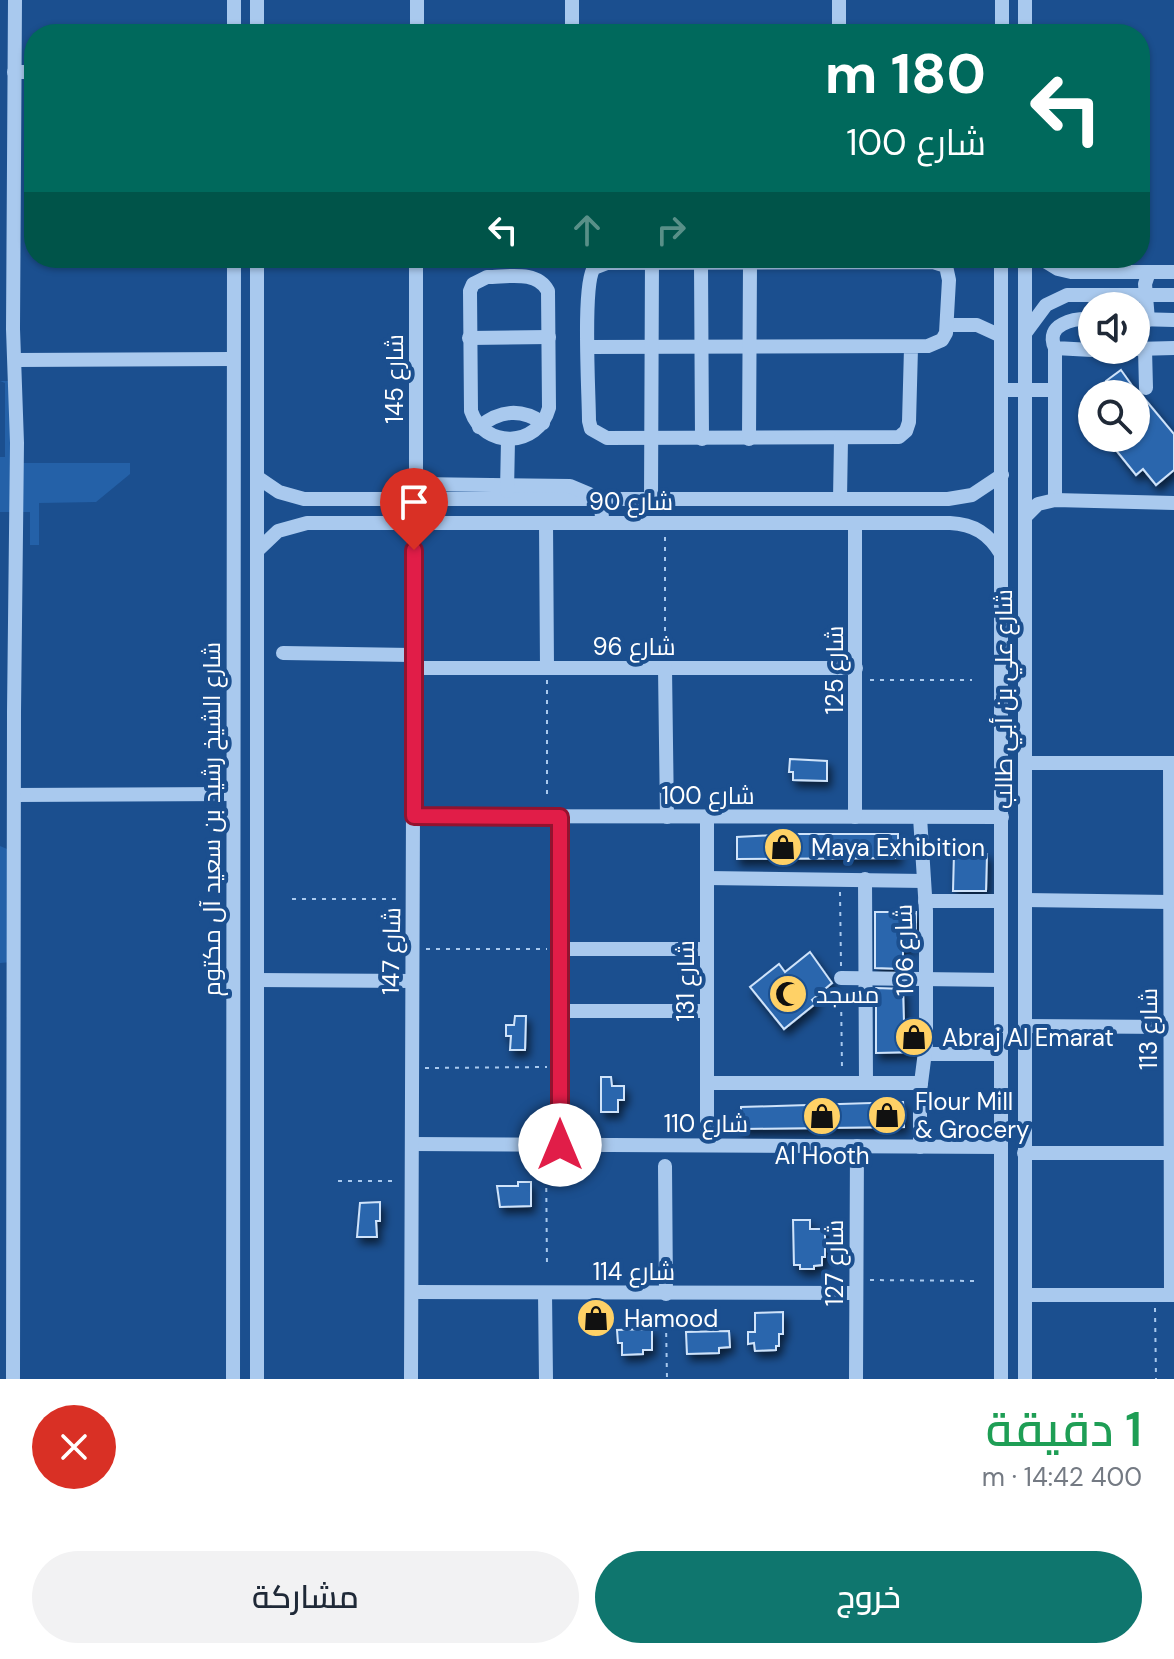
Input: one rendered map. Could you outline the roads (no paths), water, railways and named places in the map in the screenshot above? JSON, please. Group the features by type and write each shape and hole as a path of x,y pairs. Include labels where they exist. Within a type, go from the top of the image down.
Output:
{"street":[{"path":"13,1379 7,915 14,795 7,712 17,443 10,355 7,223 15,0"},
{"path":"234,0 234,24"},
{"path":"257,0 257,24"},
{"path":"417,0 417,24"},
{"path":"572,0 572,24"},
{"path":"839,0 839,24"},
{"path":"1002,0 1002,24"},
{"path":"1025,0 1025,24"},
{"name":"شارع الشيخ رشيد بن سعيد آل مكتوم","path":"234,268 236,1376"},
{"name":"شارع الشيخ رشيد بن سعيد آل مكتوم","path":"254,1377 257,268"},
{"name":"شارع 145","path":"416,268 416,492"},
{"path":"596,268 590,274 591,429 607,438 899,437 906,431 909,422 911,348"},
{"path":"651,499 652,268"},
{"path":"701,268 702,439"},
{"path":"749,439 750,268"},
{"path":"589,347 911,348 936,344 942,340 947,325 949,273 944,268"},
{"name":"شارع علي بن أبي طالب","path":"1001,268 1001,1379"},
{"name":"شارع علي بن أبي طالب","path":"1025,268 1025,1379"},
{"path":"1056,268 1071,272 1174,272"},
{"path":"1146,292 1149,272"},
{"path":"487,277 531,277 544,284 548,291 549,337 549,408 543,423 527,436 508,440 492,436 479,427 471,411 469,338 470,291 473,284 487,277"},
{"path":"1025,332 1046,305 1067,295 1078,295"},
{"path":"1150,295 1174,295"},
{"path":"234,325 242,318 257,324"},
{"path":"1055,500 1053,335 1064,322 1078,319"},
{"path":"1150,320 1174,320"},
{"path":"947,325 977,325 1001,336"},
{"path":"469,338 549,337"},
{"path":"1055,348 1078,349"},
{"path":"1150,349 1174,348"},
{"path":"10,355 233,359"},
{"path":"1001,390 1054,390"},
{"path":"479,427 499,414 510,412 533,416 543,423"},
{"path":"840,499 841,439"},
{"path":"507,492 508,440"},
{"path":"0,443 17,443"},
{"name":"شارع 90","path":"416,492 507,492 597,500 948,499 972,495 1002,475"},
{"path":"257,477 290,497 354,499 416,492"},
{"path":"352,523 347,521 343,511 344,506 354,499"},
{"path":"615,499 609,512 617,523"},
{"path":"910,523 916,514 911,499"},
{"path":"597,500 603,511 598,523"},
{"path":"1025,517 1038,504 1055,500 1174,503"},
{"name":"شارع 90","path":"257,551 270,536 287,527 307,523 910,523 962,524 975,528 985,534 1001,554"},
{"name":"شارع 147","path":"411,1379 414,523"},
{"path":"546,523 547,668"},
{"name":"شارع 125","path":"855,523 855,817"},
{"name":"شارع 96","path":"283,653 547,668 856,674"},
{"path":"665,668 667,817"},
{"path":"233,697 242,705 248,705 257,698"},
{"path":"233,721 242,715 257,721"},
{"path":"1025,763 1172,763"},
{"name":"شارع 113","path":"1172,763 1170,1027 1173,1295"},
{"path":"14,795 233,794"},
{"name":"شارع 100","path":"414,816 1002,817"},
{"path":"553,1144 560,1067 560,817"},
{"name":"شارع 131","path":"707,817 707,1145"},
{"name":"شارع 106","path":"920,817 926,978 926,1054 921,1083 920,1147"},
{"path":"707,878 924,881"},
{"path":"865,879 866,1083"},
{"path":"1025,900 1171,898"},
{"path":"925,901 1001,901"},
{"path":"560,949 707,949"},
{"path":"1001,952 1013,957 1025,953"},
{"path":"841,978 926,978 1013,987 1025,991"},
{"path":"257,980 412,981"},
{"path":"560,1011 707,1011"},
{"path":"1025,1026 1170,1027"},
{"path":"926,1054 1000,1054"},
{"path":"707,1083 921,1083"},
{"name":"شارع 110","path":"412,1144 1001,1147"},
{"name":"شارع 127","path":"856,1379 857,1146"},
{"path":"1024,1153 1171,1149"},
{"path":"665,1166 666,1294"},
{"name":"شارع 114","path":"412,1292 666,1294 856,1286"},
{"path":"545,1293 546,1379"},
{"path":"1026,1295 1173,1295"},
{"path":"1001,1344 1013,1350 1025,1346"}],"place":[{"name":"Maya Exhibition","path":"783,847"},
{"name":"مسجد","path":"788,994"},
{"name":"Abraj Al Emarat","path":"914,1037"},
{"name":"Flour Mill & Grocery","path":"887,1115"},
{"name":"Al Hooth","path":"822,1116"},
{"name":"Hamood","path":"596,1318"}]}
